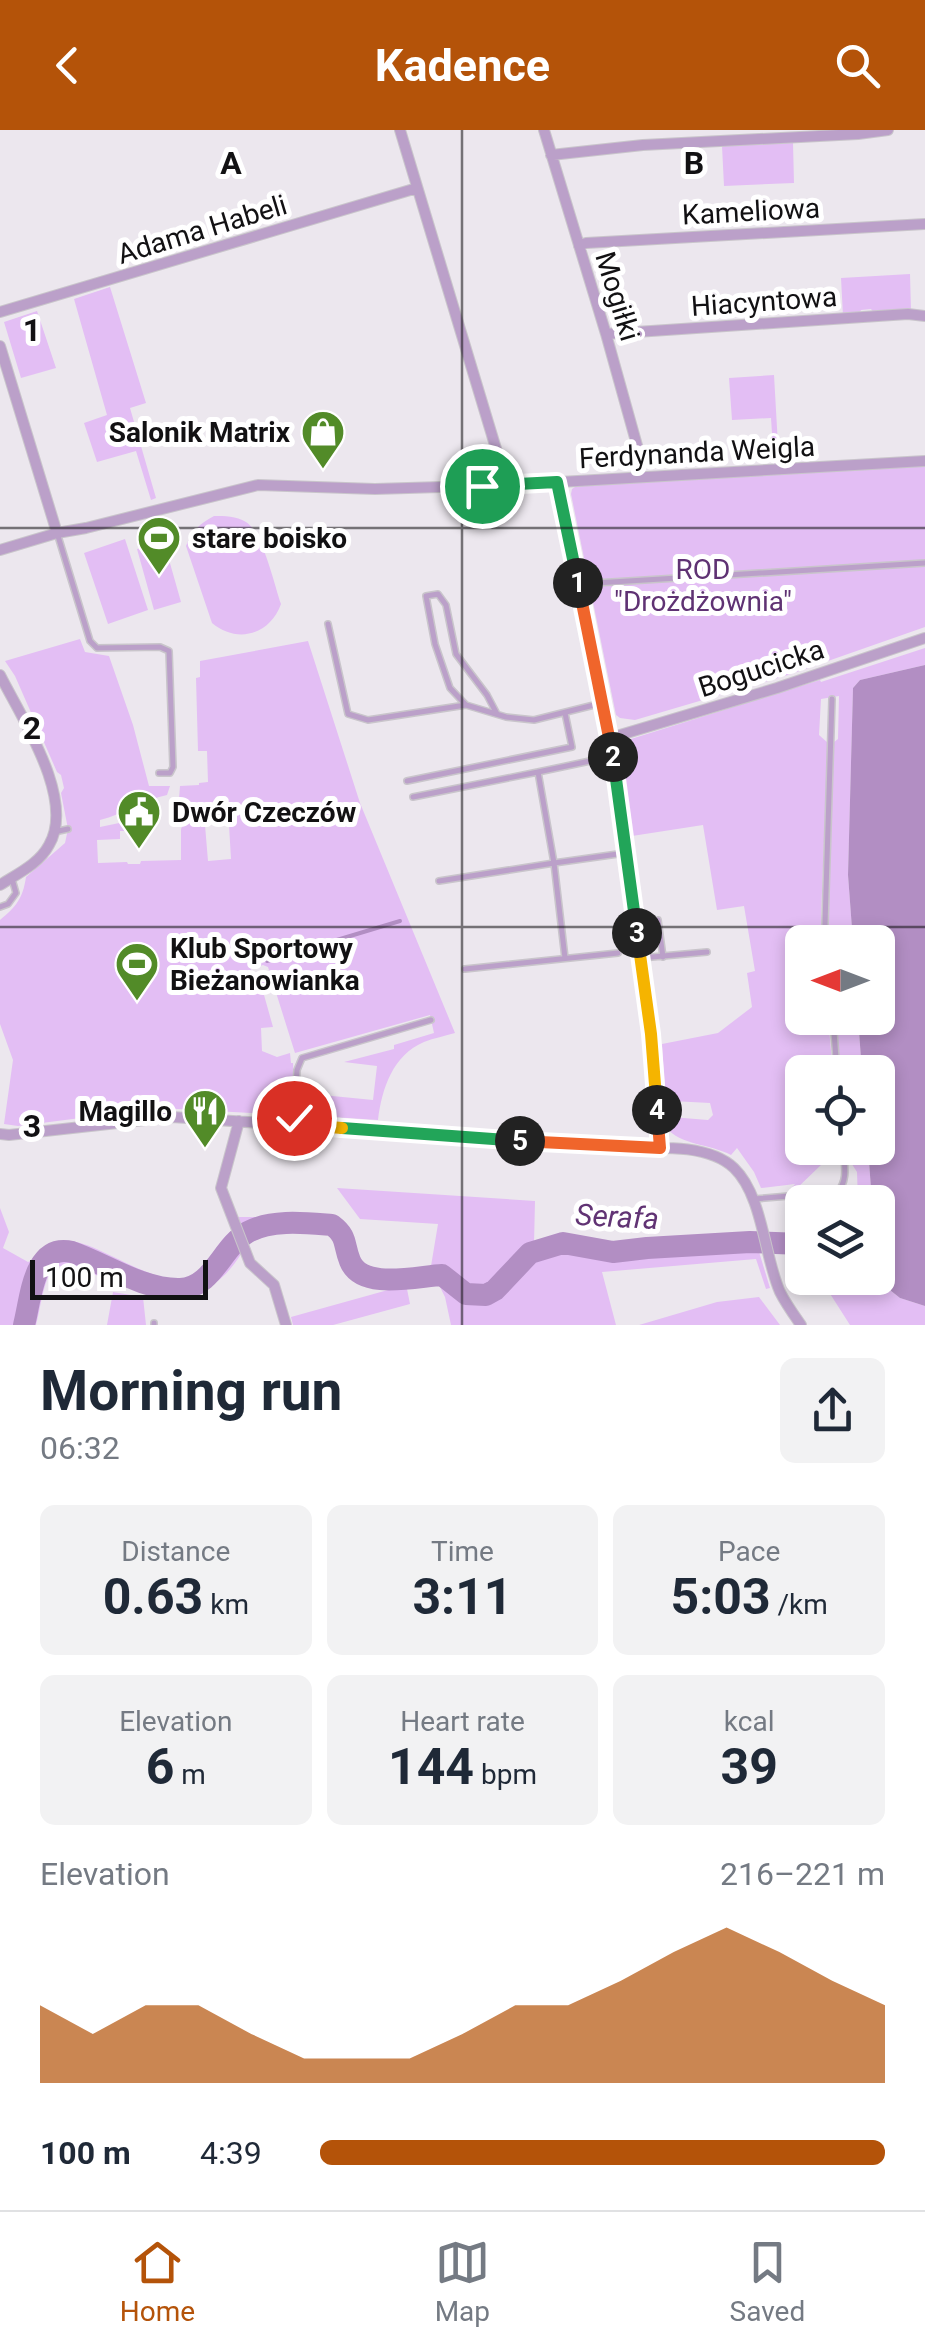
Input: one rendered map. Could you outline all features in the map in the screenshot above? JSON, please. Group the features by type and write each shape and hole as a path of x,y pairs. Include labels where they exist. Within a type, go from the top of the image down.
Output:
{"street":[{"path":"400,130 506,485"},
{"name":"Mogiłki","path":"544,130 640,456 638,476"},
{"path":"551,154 888,130"},
{"name":"Adama Habeli","path":"0,312 417,188"},
{"name":"Kameliowa","path":"579,246 925,224"},
{"name":"Hiacyntowa","path":"606,334 925,316"},
{"path":"0,346 57,533"},
{"name":"Ferdynanda Weigla","path":"0,550 258,485 375,489 506,485 925,461"},
{"path":"557,482 610,738 651,1034 660,1148"},
{"name":"Bogucicka","path":"610,738 925,638"},
{"path":"0,675 47,770 55,802 54,832 44,854 0,885"},
{"path":"5,1134 163,1118 693,1150 734,1168 754,1199 781,1294 801,1325"},
{"path":"239,1120 221,1188 250,1263 274,1285 286,1325"}],"lane":[{"path":"57,533 90,641 97,648 160,647 171,656 174,767 170,772 158,773"},
{"path":"579,584 925,563"},
{"path":"466,705 450,688 435,644 426,596 438,594 446,605 456,654 497,714"},
{"path":"328,624 348,714 368,720 466,705 534,720 602,703"},
{"path":"827,925 832,698"},
{"path":"407,781 572,747 565,714"},
{"path":"413,797 590,761"},
{"path":"538,772 565,958"},
{"path":"54,832 68,828"},
{"path":"439,881 626,853"},
{"path":"0,907 8,904 16,893 11,878"},
{"path":"658,920 663,957"},
{"path":"465,969 618,952"},
{"path":"640,958 707,952"},
{"path":"294,1124 297,1070 302,1058 431,1020"},
{"path":"754,1199 837,1192 845,1177 844,1165"}],"green space":[{"path":"793,143 794,183 724,186 722,146"},
{"path":"910,274 911,311 874,313 871,309 843,316 841,278"},
{"path":"110,287 146,403 130,408 156,498 151,500 136,451 97,462 84,423 107,415 74,299"},
{"path":"37,311 56,368 21,378 4,322"},
{"path":"774,375 779,463 774,464 771,418 732,420 729,378"},
{"name":"ROD \"Drożdżownia\"","path":"925,466 925,627 788,675 635,720 616,715 572,489 578,485"},
{"path":"214,516 246,522 263,548 271,572 281,604 269,623 252,633 232,633 212,623 186,546 197,528"},
{"path":"125,539 148,610 108,624 84,553"},
{"name":"stare boisko","path":"164,542 181,602 154,610 137,549"},
{"path":"80,639 85,652 109,656 149,786 170,786 167,795 100,820 100,827 151,821 151,830 127,828 120,831 120,839 97,840 98,863 140,864 181,860 181,829 186,818 179,799 180,786 208,782 207,751 198,751 196,678 200,677 200,661 308,641 360,803 455,1033 424,1042 404,1055 386,1085 378,1120 302,1115 302,1093 373,1100 377,1066 344,1062 434,1033 430,1015 295,1053 268,967 263,965 251,969 254,981 267,979 271,992 264,995 273,1027 261,1028 262,1051 277,1057 290,1053 294,1081 288,1115 159,1108 18,1126 4,1124 13,1060 0,1024 0,920 18,902 26,877 65,843 68,829 61,775 5,661","holes":["222,811 229,825 231,859 208,861 204,813"]},
{"path":"925,648 925,665 860,680 853,688 848,875 852,925 828,925 839,696 821,699 819,735 828,743 821,925 785,925 785,1035 830,1035 831,1055 785,1055 785,1165 821,1165 800,1185 761,1188 737,1148 731,1155 679,1138 667,1128 662,1044 718,1033 752,1007 747,973 755,971 744,906 717,910 703,825 632,836 623,745 631,739","holes":["672,1101 710,1103 713,1115 708,1120 671,1117"]},
{"path":"837,1035 859,1035 861,1055 838,1055"},
{"path":"852,1165 869,1165 871,1185 857,1185"},
{"path":"337,1188 535,1201 534,1244 560,1236 613,1245 753,1232 770,1288 766,1289 756,1259 602,1272 616,1325 451,1325 438,1283 407,1289 410,1304 333,1325 293,1325 291,1317 388,1290 362,1284 350,1276 325,1232 273,1233 247,1244 234,1217 329,1217 346,1230 354,1260 367,1270 391,1272 431,1266 438,1224 360,1219"},
{"path":"0,1208 9,1232 3,1248 28,1262 55,1242 74,1241 147,1272 181,1279 200,1269 231,1231 241,1254 224,1276 205,1289 185,1295 142,1291 72,1266 59,1266 48,1278 36,1325 0,1325"},
{"path":"113,1292 143,1297 146,1325 107,1325"},
{"path":"895,1294 925,1306 925,1325 850,1325 831,1295"},
{"path":"759,1297 780,1325 639,1325 717,1302"}],"shaded area":[{"path":"925,665 925,1306 895,1294 895,1185 871,1185 869,1165 895,1165 895,1055 861,1055 859,1035 895,1035 895,925 852,925 848,875 853,688 860,680"}],"waterway":[{"path":"267,961 400,921"},
{"name":"Serafa","path":"24,1325 36,1275 49,1256 59,1251 72,1252 152,1285 180,1289 201,1282 248,1232 278,1224 332,1225 343,1237 350,1261 366,1276 392,1280 442,1275 466,1294 486,1295 530,1253 563,1243 613,1252 750,1242 785,1243"}],"place":[{"name":"Salonik Matrix","path":"323,470"},
{"name":"stare boisko","path":"159,576"},
{"name":"Dwór Czeczów","path":"139,850"},
{"name":"Klub Sportowy Bieżanowianka","path":"137,1002"},
{"name":"Magillo","path":"205,1149"}],"route":[{"path":"294,1118 294,1124 660,1148 651,1034 610,738 557,482 482,486"}]}
